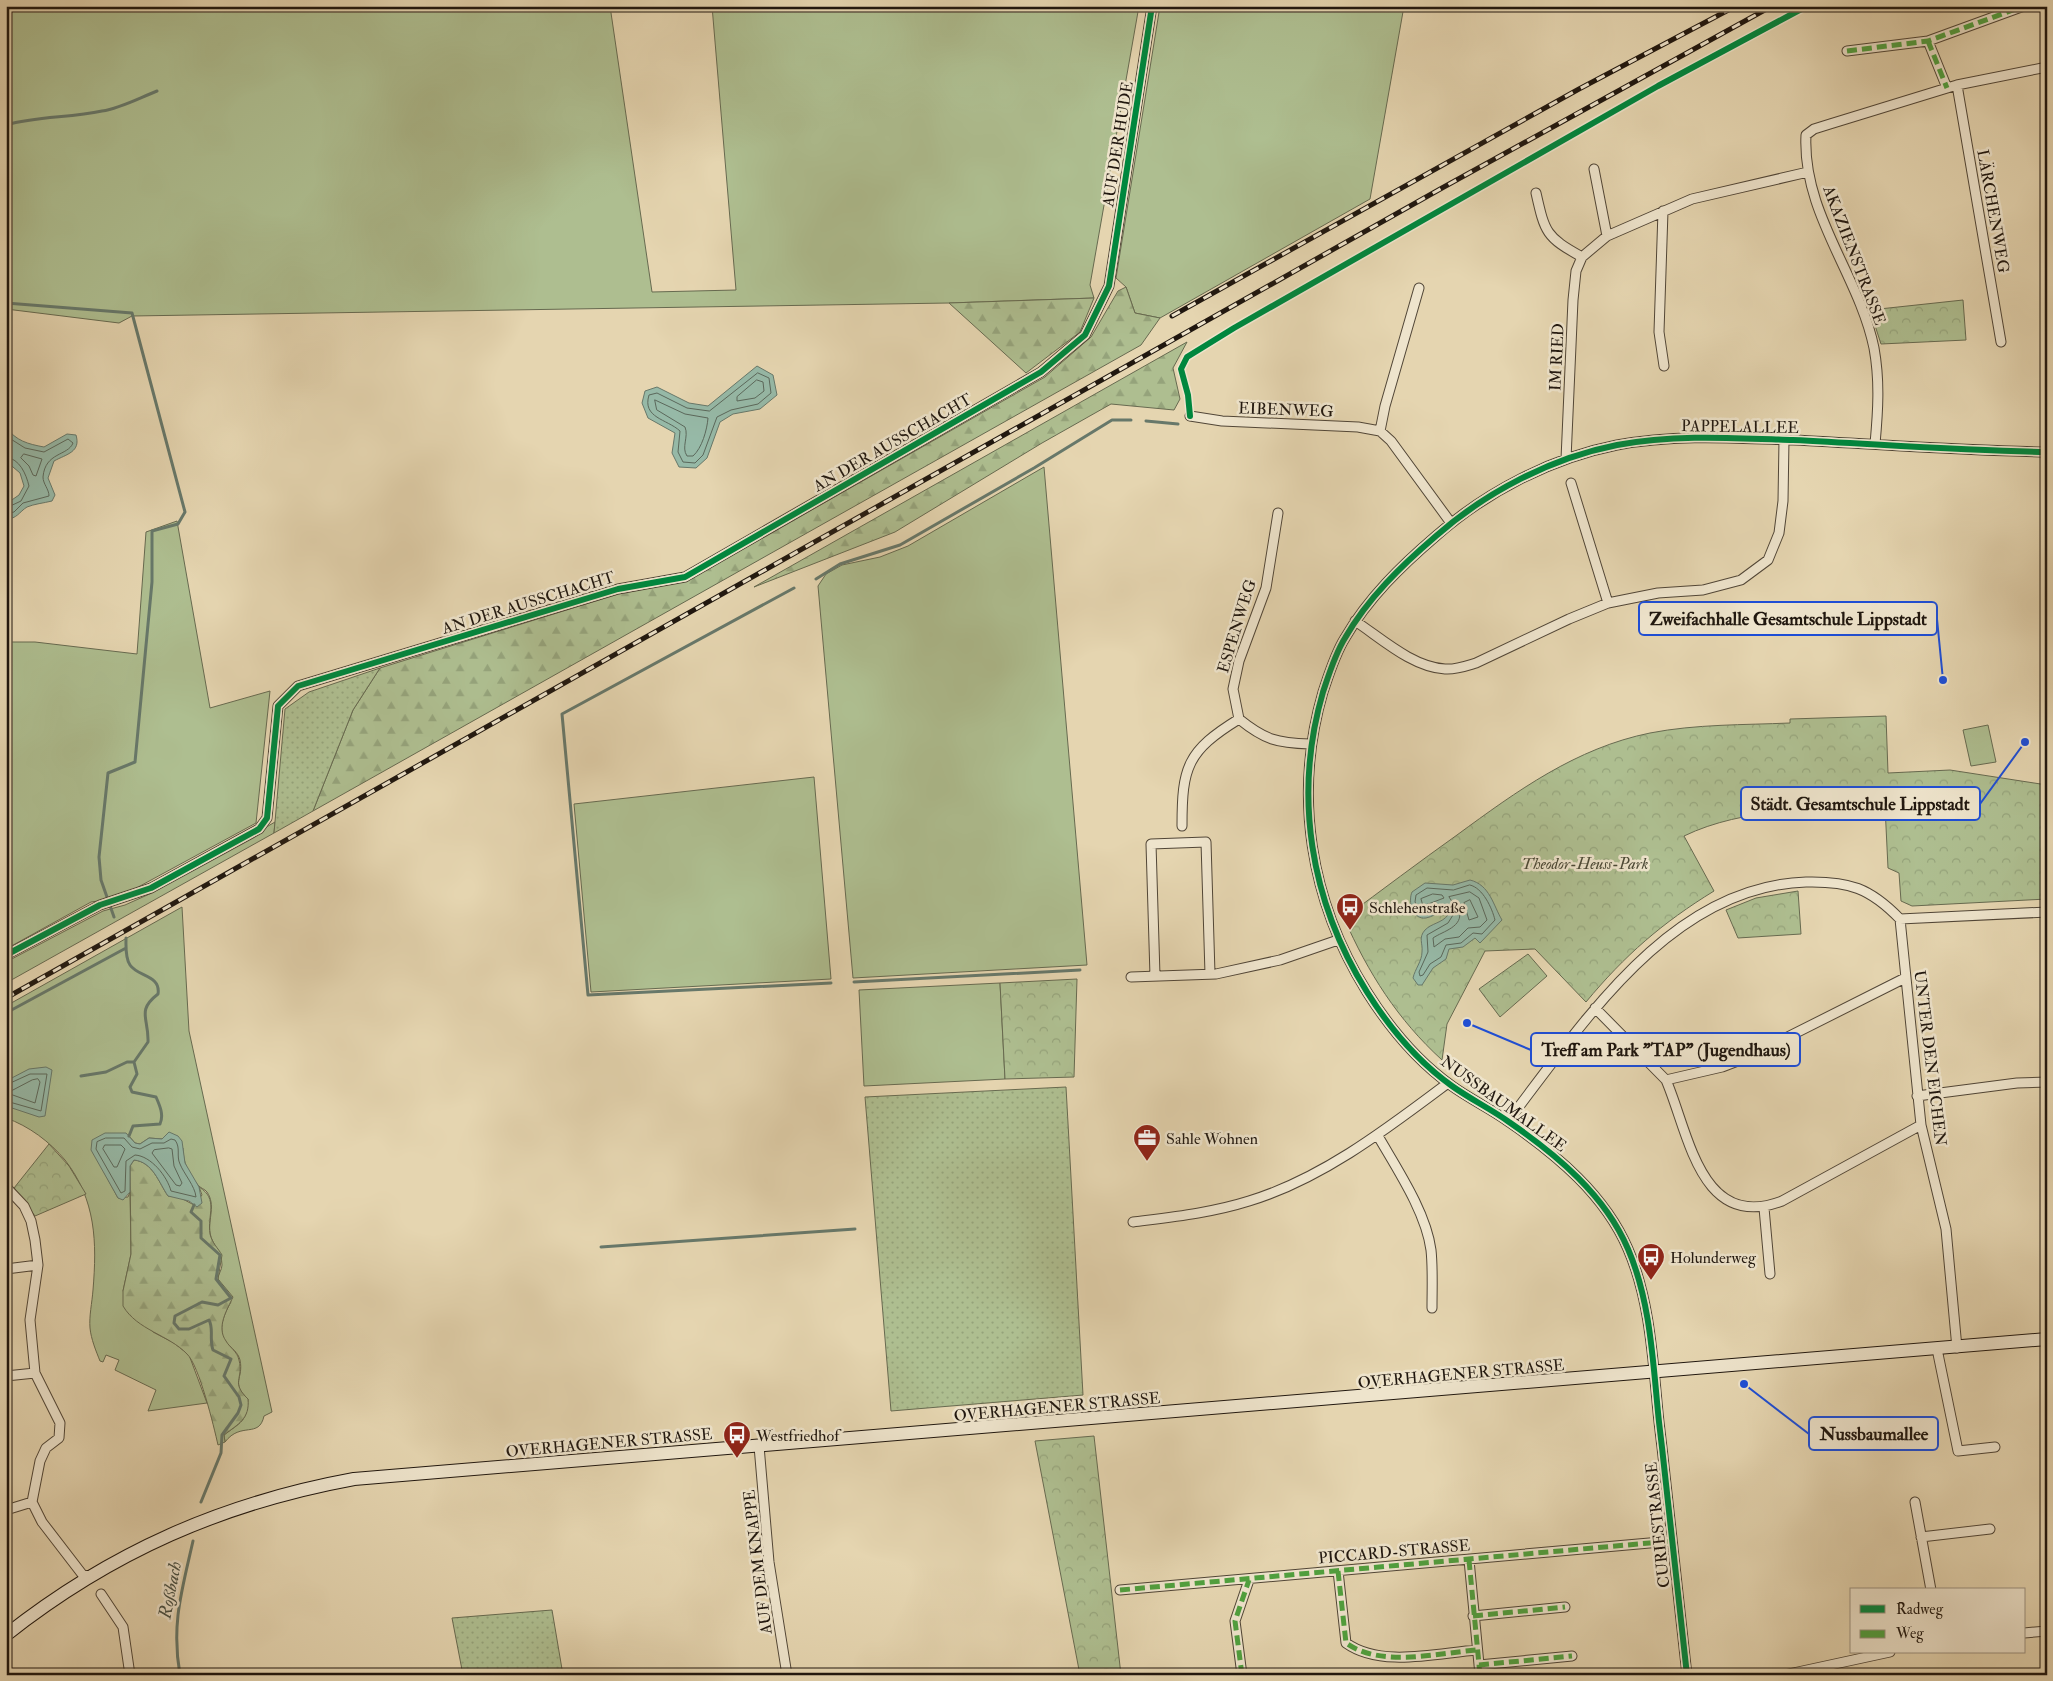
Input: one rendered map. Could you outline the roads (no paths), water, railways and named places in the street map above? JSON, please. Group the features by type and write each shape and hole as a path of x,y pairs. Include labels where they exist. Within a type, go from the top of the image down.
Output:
{"main road":[{"name":"OVERHAGENER STRASSE","path":"6,1635 89,1576 186,1526 263,1500 354,1479 1957,1348 2047,1339"}],"street":[{"name":"AUF DER HUDE","path":"1109,286 1152,6"},
{"path":"1847,51 1928,41 2024,6"},
{"path":"1928,41 1947,88"},
{"name":"AKAZIENSTRASSE","path":"1875,444 1880,398 1874,348 1860,308 1823,220 1808,172 1806,135 1814,129 1956,85 2047,67"},
{"name":"LÄRCHENWEG","path":"1956,85 2001,342"},
{"path":"1594,169 1607,236"},
{"path":"1536,193 1544,227 1555,242 1582,257 1607,236 1692,199 1808,172"},
{"path":"1663,211 1659,332 1664,366"},
{"name":"IM RIED","path":"1566,460 1573,300 1576,271 1582,257"},
{"name":"AN DER AUSSCHACHT","path":"6,955 100,905 114,902 151,888 258,829 267,818 278,706 298,686 618,589 685,577 1041,372 1085,335 1109,286"},
{"path":"1419,288 1385,406 1380,431 1392,440 1451,523"},
{"name":"EIBENWEG","path":"1190,416 1222,421 1358,427 1380,431"},
{"name":"PAPPELALLEE","path":"1451,523 1490,496 1566,460 1613,446 1648,440 1694,436 2047,452"},
{"path":"1355,621 1421,664 1445,669 1476,663 1560,622 1608,602 1658,593 1703,590 1741,580 1768,560 1779,533 1783,501 1784,440"},
{"path":"1571,483 1608,602"},
{"name":"ESPENWEG","path":"1239,719 1233,690 1239,660 1266,588 1278,513"},
{"name":"NUSSBAUMALLEE","path":"1451,523 1379,589 1355,621 1337,653 1317,714 1310,744 1307,790 1312,857 1316,876 1338,940 1366,989 1402,1040 1448,1083 1508,1121 1572,1171 1616,1225 1628,1250 1640,1284 1654,1372"},
{"path":"1182,826 1182,788 1191,760 1213,735 1239,719 1260,736 1287,744 1310,744"},
{"path":"1155,976 1151,844 1206,842 1210,974"},
{"path":"1508,1121 1594,1008 1626,976 1672,934 1716,905 1746,892 1797,882 1846,884 1863,889 1883,902 1900,919 2047,912"},
{"name":"UNTER DEN EICHEN","path":"1900,919 1917,1096 1921,1125 1946,1229 1957,1348"},
{"path":"1131,977 1210,974 1280,960 1338,940"},
{"path":"1666,1080 1722,1067 1748,1057 1905,978"},
{"path":"1594,1008 1666,1080 1701,1173 1718,1194 1738,1205 1764,1208 1782,1201 1921,1125"},
{"path":"1917,1096 2017,1083 2047,1082"},
{"path":"1133,1222 1220,1209 1251,1201 1322,1168 1378,1136 1448,1083"},
{"path":"1378,1136 1406,1186 1425,1230 1431,1250 1432,1308"},
{"path":"6,1187 24,1206 31,1221 38,1265 30,1320 35,1373 60,1422 58,1438 46,1448 40,1461 32,1502 42,1522 82,1574 89,1576"},
{"path":"1764,1208 1770,1274"},
{"path":"6,1269 38,1265"},
{"path":"1937,1349 1958,1451 1995,1447"},
{"name":"CURIESTRASSE","path":"1654,1372 1687,1675"},
{"path":"6,1376 35,1373"},
{"name":"AUF DEM KNAPPE","path":"759,1446 769,1562 787,1675"},
{"path":"6,1510 32,1502"},
{"path":"1914,1502 1931,1588"},
{"path":"1921,1537 1990,1529"},
{"name":"PICCARD-STRASSE","path":"1120,1590 1672,1541"},
{"path":"1469,1560 1479,1670 1572,1656"},
{"path":"1338,1571 1346,1643 1356,1650 1387,1656 1477,1650"},
{"path":"1242,1675 1235,1621 1249,1580"},
{"path":"101,1594 123,1627 130,1675"},
{"path":"1473,1616 1565,1607"},
{"path":"2026,1633 2047,1631"},
{"path":"1784,1675 1881,1654"}],"water":[{"path":"757,366 773,375 777,395 760,409 733,414 720,422 707,458 696,468 679,467 672,453 675,433 648,418 642,403 645,391 657,387 689,403 708,406"},
{"path":"6,427 14,436 33,445 44,447 67,434 76,435 77,441 72,452 54,461 48,478 55,495 52,501 27,507 10,519 6,519 6,504 19,495 24,486 20,473 6,461"},
{"path":"1470,880 1487,891 1502,920 1480,943 1475,938 1463,947 1449,949 1446,959 1433,968 1422,985 1418,985 1413,978 1422,955 1421,938 1425,930 1448,915 1445,911 1426,918 1417,916 1411,905 1412,892 1425,883 1453,885"},
{"path":"46,1067 52,1070 45,1116 39,1117 6,1106 6,1081 29,1069"},
{"path":"169,1132 178,1136 182,1141 185,1163 199,1187 202,1203 197,1207 189,1201 168,1196 151,1169 141,1162 134,1160 130,1166 130,1192 123,1200 118,1198 91,1150 92,1140 105,1133 126,1133 135,1143 140,1144 149,1138 162,1139"}],"waterway":[{"path":"6,125 109,110 157,91"},
{"path":"6,303 132,313 185,512 178,524 152,531 152,582 135,762 108,773 99,857 101,880 114,917"},
{"path":"816,579 840,564 900,545 1034,468 1112,420 1131,420"},
{"path":"1146,421 1178,424"},
{"path":"794,588 562,714 588,995 831,983"},
{"path":"126,938 128,962 138,972 153,980 158,988 158,994 151,1000 145,1010 148,1042 134,1062 137,1074 130,1087 132,1092 156,1097 162,1114 160,1124 133,1126 129,1136"},
{"path":"6,1013 126,948"},
{"path":"854,982 1080,970"},
{"path":"81,1076 106,1072 127,1062 134,1062"},
{"name":"Roßbach","path":"194,1205 191,1212 201,1221 201,1238 220,1255 216,1279 231,1298 218,1305 202,1302 175,1316 174,1323 179,1329 189,1329 209,1320 213,1350 231,1359 224,1376 239,1397 241,1405 238,1413 222,1435 221,1453 201,1502"},
{"path":"601,1247 855,1229"},
{"name":"Roßbach","path":"180,1675 177,1623 193,1541"}],"railway":[{"path":"1172,316 1579,89 1736,6"},
{"path":"6,998 1442,188 1772,6"}],"place":[{"name":"Zweifachhalle Gesamtschule Lippstadt","path":"1943,680"},
{"name":"Städt. Gesamtschule Lippstadt","path":"2025,742"},
{"name":"Schlehenstraße","path":"1350,931"},
{"name":"Treff am Park \"TAP\" (Jugendhaus)","path":"1467,1023"},
{"name":"Sahle Wohnen","path":"1147,1162"},
{"name":"Holunderweg","path":"1651,1281"},
{"name":"Nussbaumallee","path":"1744,1384"},
{"name":"Westfriedhof","path":"737,1459"}],"park label":[{"name":"Theodor-Heuss-Park","path":"1585,863"}]}
